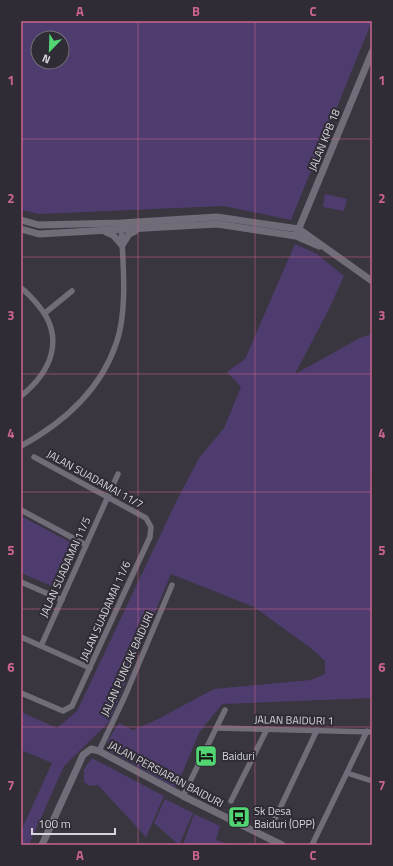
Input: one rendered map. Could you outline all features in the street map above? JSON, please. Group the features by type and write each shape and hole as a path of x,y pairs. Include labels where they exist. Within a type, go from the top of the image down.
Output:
{"street":[{"name":"JALAN KPB 18","path":"298,232 372,52"},
{"path":"21,220 39,225 121,223 217,217 298,232 314,238 324,248 372,281"},
{"path":"21,446 58,423 76,407 99,379 109,362 117,343 121,324 124,277 121,223"},
{"path":"21,229 39,234 121,231 217,224 298,232"},
{"path":"122,245 129,234 136,230"},
{"path":"105,231 113,235 122,245"},
{"path":"21,288 45,313 54,341 51,358 45,372 22,395"},
{"path":"45,313 72,291"},
{"name":"JALAN SUADAMAI 11/7","path":"34,457 146,518"},
{"name":"JALAN SUADAMAI 11/5","path":"41,646 118,474"},
{"path":"21,510 86,545"},
{"name":"JALAN SUADAMAI 11/6","path":"21,693 63,711 68,710 72,706 150,536 151,528 146,518"},
{"path":"21,582 62,600"},
{"name":"JALAN PUNCAK BAIDURI","path":"99,751 125,696 172,585"},
{"path":"21,637 90,668"},
{"path":"183,796 225,710"},
{"name":"JALAN BAIDURI 1","path":"216,728 370,732"},
{"path":"231,801 267,729"},
{"path":"273,823 317,730"},
{"path":"312,845 347,773 370,732"},
{"name":"JALAN PERSIARAN BAIDURI","path":"42,845 83,755 91,749 99,751 183,796 282,845"},
{"path":"347,773 372,781"}],"shaded area":[{"path":"21,21 372,21 291,220 224,206 39,214 21,210"},
{"path":"325,194 347,199 344,211 323,207"},
{"path":"295,244 317,254 344,276 329,309 295,374 360,338 372,334 372,454 370,485 372,486 372,698 222,704 199,733 176,788 109,751 108,740 119,723 133,730 156,720 214,689 311,680 325,674 325,661 312,649 254,607 171,574 109,722 64,766 29,845 21,845 21,831 52,763 21,750 21,712 57,728 77,711 175,504 199,458 224,428 241,387 227,372 245,359"},
{"path":"21,516 79,547 59,589 21,573"},
{"path":"92,758 164,796 146,837 98,785 90,786 84,782 84,769"},
{"path":"165,799 193,813 179,845 154,823"},
{"path":"194,814 220,826 216,840 229,845 183,845"}],"place":[{"name":"Baiduri","path":"206,756"},
{"name":"Sk Desa Baiduri (OPP)","path":"239,817"}]}
